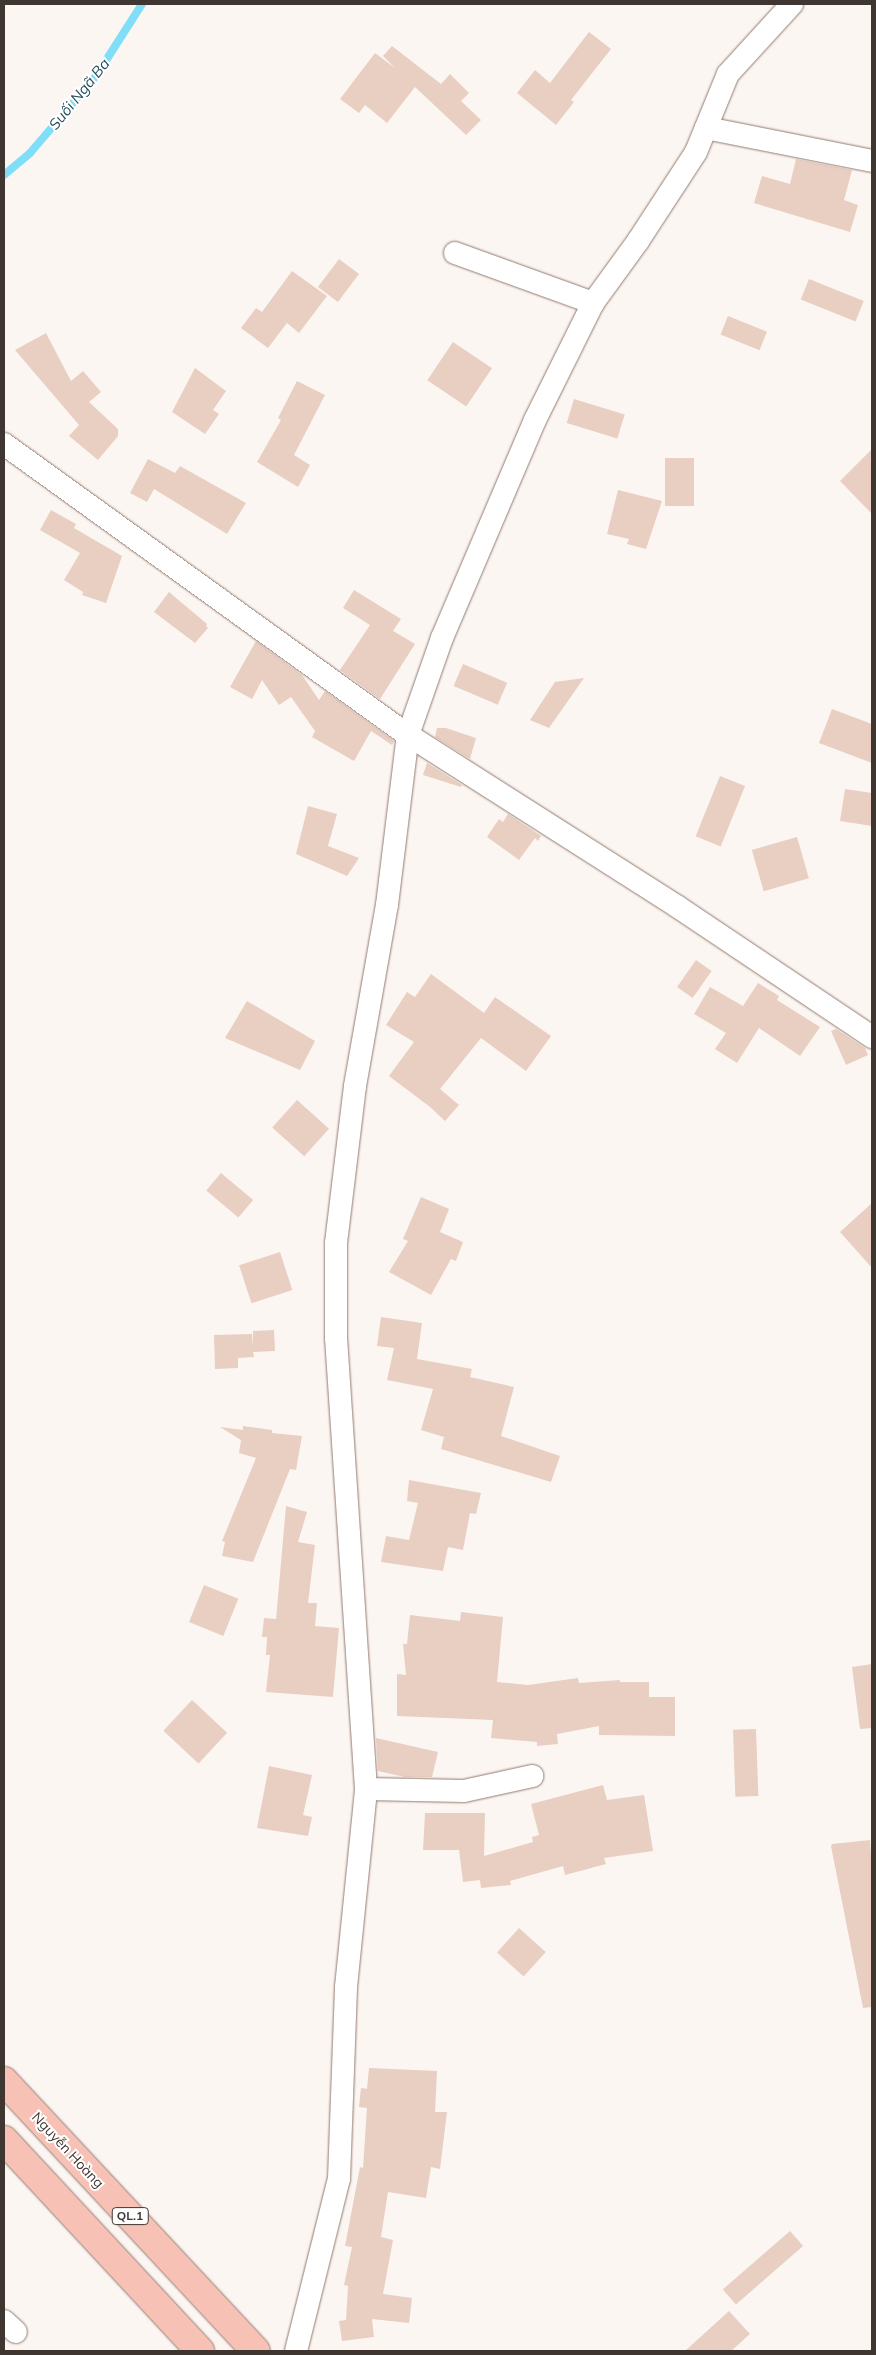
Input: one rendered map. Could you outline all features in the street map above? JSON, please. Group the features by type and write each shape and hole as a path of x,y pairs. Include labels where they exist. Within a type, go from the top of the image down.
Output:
{"highway":[{"name":"Nguyễn Hoàng","path":"4,2081 256,2351"},
{"name":"QL.1","path":"6,2148 200,2351"}],"street":[{"path":"296,2351 338,2179 346,1987 366,1789 336,1338 336,1244 355,1086 386,905 408,735 449,620 535,420 593,303 644,233 696,152 728,74 792,4"},
{"path":"706,128 773,144 872,161"},
{"path":"455,253 593,303"},
{"path":"4,444 408,735 678,907 872,1037"},
{"path":"366,1789 464,1791 532,1776"}],"building":[{"path":"589,32 611,49 571,100 574,102 556,125 517,93 535,70 550,83"},
{"path":"392,46 441,84 450,74 469,93 461,101 481,120 466,135 415,87 387,123 365,105 359,113 340,99 375,53 395,68 383,56"},
{"path":"796,159 852,170 844,200 858,205 850,232 754,203 762,176 790,184"},
{"path":"339,259 359,274 338,302 318,287"},
{"path":"292,271 327,296 299,333 287,323 268,348 241,328 256,308 262,312"},
{"path":"809,279 864,301 855,321 801,299"},
{"path":"728,316 767,332 759,350 721,335"},
{"path":"46,333 71,381 83,371 101,392 89,402 118,429 118,436 98,460 69,436 79,425 15,350"},
{"path":"453,342 492,368 466,406 427,380"},
{"path":"195,368 226,391 213,410 219,414 205,434 172,412"},
{"path":"297,381 325,395 294,455 310,465 298,487 257,462 281,420 278,418"},
{"path":"574,399 625,414 617,438 567,423"},
{"path":"872,449 872,514 840,481"},
{"path":"665,458 694,458 694,506 665,506"},
{"path":"148,459 175,473 180,466 246,503 227,534 154,489 147,502 130,493"},
{"path":"618,490 662,501 646,549 627,544 629,539 607,534"},
{"path":"51,510 76,524 74,528 122,556 106,603 82,595 83,592 64,580 80,553 40,530"},
{"path":"354,590 401,619 393,631 415,644 380,699 340,670 370,625 343,608"},
{"path":"169,592 207,624 208,628 195,643 154,612"},
{"path":"256,641 302,675 319,700 325,691 394,741 392,745 371,731 354,761 312,737 315,731 291,697 279,705 262,680 252,699 230,687"},
{"path":"463,664 507,683 498,705 454,686"},
{"path":"584,678 549,728 530,720 555,682"},
{"path":"832,709 872,724 872,763 819,743"},
{"path":"437,728 446,728 476,738 470,759 435,737"},
{"path":"427,763 462,785 461,787 423,775"},
{"path":"720,776 745,786 721,846 696,836"},
{"path":"845,789 872,793 872,826 840,821"},
{"path":"308,806 337,814 328,846 359,858 347,876 296,854"},
{"path":"508,814 541,836 538,841 535,838 519,860 487,837 499,819 503,822"},
{"path":"797,837 809,878 764,891 752,850"},
{"path":"696,960 712,971 693,998 677,987"},
{"path":"431,974 484,1013 495,997 551,1036 526,1071 481,1038 440,1089 459,1105 445,1121 430,1107 389,1076 414,1042 386,1025 407,992 415,997"},
{"path":"758,983 779,996 777,1000 820,1027 800,1056 759,1028 737,1063 715,1049 726,1033 694,1014 710,987 743,1006"},
{"path":"247,1001 315,1041 300,1070 225,1038"},
{"path":"836,1029 865,1048 868,1055 846,1065 831,1031"},
{"path":"297,1100 329,1129 304,1156 272,1127"},
{"path":"221,1173 253,1200 238,1218 206,1191"},
{"path":"421,1197 449,1209 440,1232 463,1242 456,1261 451,1259 431,1295 389,1272 408,1241 403,1239"},
{"path":"872,1203 872,1268 840,1232"},
{"path":"280,1252 292,1290 251,1303 239,1265"},
{"path":"381,1317 422,1323 417,1359 472,1369 470,1377 514,1387 501,1436 560,1456 551,1482 441,1449 444,1437 421,1430 433,1389 387,1380 394,1348 377,1346"},
{"path":"274,1330 275,1351 253,1352 254,1357 238,1358 238,1368 215,1369 214,1335 252,1334 253,1347 253,1331"},
{"path":"243,1426 272,1430 272,1433 302,1436 296,1470 290,1469 253,1562 222,1556 225,1542 222,1541 256,1458 239,1453 241,1440 220,1427 243,1430"},
{"path":"409,1480 481,1493 476,1514 470,1513 463,1550 448,1547 443,1571 381,1562 386,1536 409,1540 418,1503 407,1501"},
{"path":"286,1506 307,1512 298,1542 315,1545 308,1603 317,1603 315,1626 339,1628 333,1697 266,1692 270,1655 266,1655 267,1637 262,1637 264,1618 276,1619"},
{"path":"204,1585 238,1599 223,1636 189,1622"},
{"path":"461,1612 503,1617 497,1682 528,1685 578,1678 579,1683 620,1680 620,1682 649,1682 649,1697 675,1697 675,1736 599,1735 599,1726 557,1734 558,1744 537,1746 537,1742 491,1738 493,1720 397,1716 397,1674 406,1675 403,1644 407,1644 410,1615 460,1621"},
{"path":"872,1664 872,1728 860,1729 852,1667"},
{"path":"192,1700 227,1733 198,1763 163,1731"},
{"path":"756,1729 758,1796 735,1797 733,1730"},
{"path":"376,1738 438,1752 432,1777 405,1777 378,1771"},
{"path":"269,1766 312,1775 303,1815 312,1817 308,1836 257,1828"},
{"path":"603,1785 607,1800 644,1795 653,1851 604,1858 606,1864 565,1875 563,1866 510,1881 511,1885 481,1888 480,1880 463,1882 459,1850 423,1850 425,1813 485,1813 484,1856 533,1842 532,1837 539,1835 531,1804"},
{"path":"870,1840 872,1872 872,2007 863,2008 831,1846 832,1844"},
{"path":"519,1928 546,1952 524,1977 497,1953"},
{"path":"369,2068 437,2071 435,2112 447,2112 440,2169 431,2167 426,2198 388,2192 381,2237 393,2240 383,2294 412,2298 409,2323 372,2319 374,2337 342,2341 339,2321 346,2320 348,2286 344,2285 352,2247 345,2246 360,2167 363,2168 367,2108 359,2107 361,2088 367,2089"},
{"path":"790,2231 803,2246 736,2304 723,2289"},
{"path":"729,2311 750,2334 731,2351 685,2351"}],"waterway":[{"name":"Suối Ngã Ba","path":"4,175 30,153 96,76 142,4"}]}
